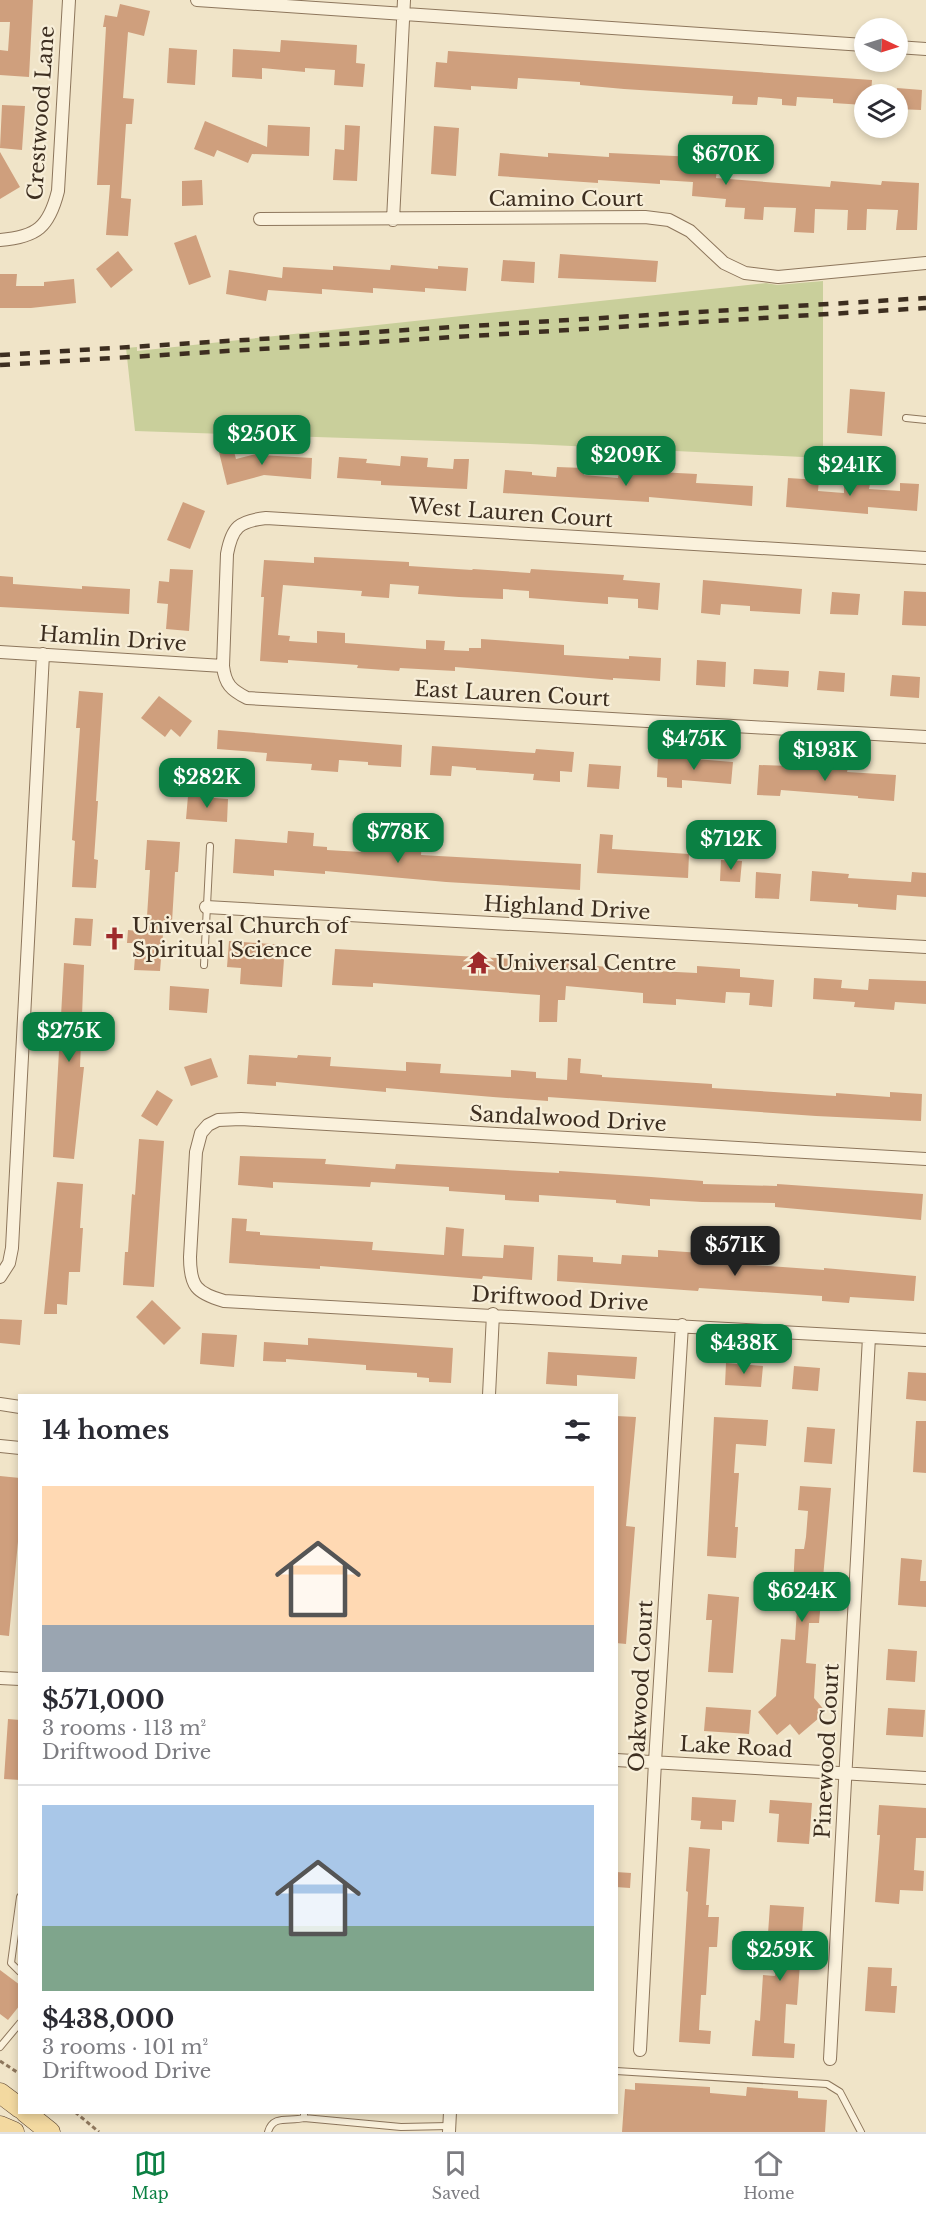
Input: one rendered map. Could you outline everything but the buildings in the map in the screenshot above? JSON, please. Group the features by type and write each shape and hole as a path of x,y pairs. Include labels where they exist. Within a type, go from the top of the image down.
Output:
{"main road":[{"path":"0,2093 18,2106"},
{"path":"0,2126 14,2132"}],"street":[{"name":"Crestwood Lane","path":"0,240 16,239 43,226 53,212 58,191 69,0"},
{"path":"197,0 854,44"},
{"path":"393,220 404,0"},
{"path":"908,48 926,49"},
{"name":"Camino Court","path":"260,219 645,217 669,220 690,231 724,263 745,273 778,276 926,263"},
{"name":"West Lauren Court","path":"223,666 227,554 230,538 237,526 249,520 266,518 926,558"},
{"name":"Hamlin Drive","path":"0,652 223,666"},
{"path":"0,1276 9,1263 12,1248 43,654"},
{"name":"East Lauren Court","path":"223,666 224,680 232,690 247,698 926,737"},
{"name":"Highland Drive","path":"206,907 926,947"},
{"name":"Sandalwood Drive","path":"195,1287 190,1272 190,1257 196,1152 201,1133 208,1125 218,1120 241,1119 926,1159"},
{"name":"Driftwood Drive","path":"195,1287 206,1296 224,1301 493,1314 926,1340"},
{"path":"489,1394 493,1314"},
{"name":"Oakwood Court","path":"640,2050 682,1325"},
{"name":"Pinewood Court","path":"830,2059 869,1337"},
{"path":"0,1404 18,1407"},
{"path":"0,1446 18,1448"},
{"path":"0,1678 18,1679"},
{"name":"Lake Road","path":"618,1760 926,1778"},
{"path":"449,2129 450,2114"}],"lane":[{"path":"906,418 926,420"},
{"path":"204,965 210,846"},
{"path":"18,1910 10,1964 18,1970"},
{"path":"0,2047 18,2025"},
{"path":"618,2072 827,2084 840,2092 861,2132"},
{"path":"268,2132 274,2122 280,2119 294,2121 304,2115 401,2127 449,2129"}],"path":[{"path":"0,2061 18,2073"},
{"path":"77,2114 99,2132"}],"green space":[{"path":"823,281 823,458 530,444 135,431 126,348 137,347 137,351 766,283 777,285"}],"railway":[{"path":"0,355 926,298"},
{"path":"0,365 926,308"}],"place":[{"name":"Universal Church of Spiritual Science","path":"114,938"},
{"name":"Universal Centre","path":"478,963"}]}
